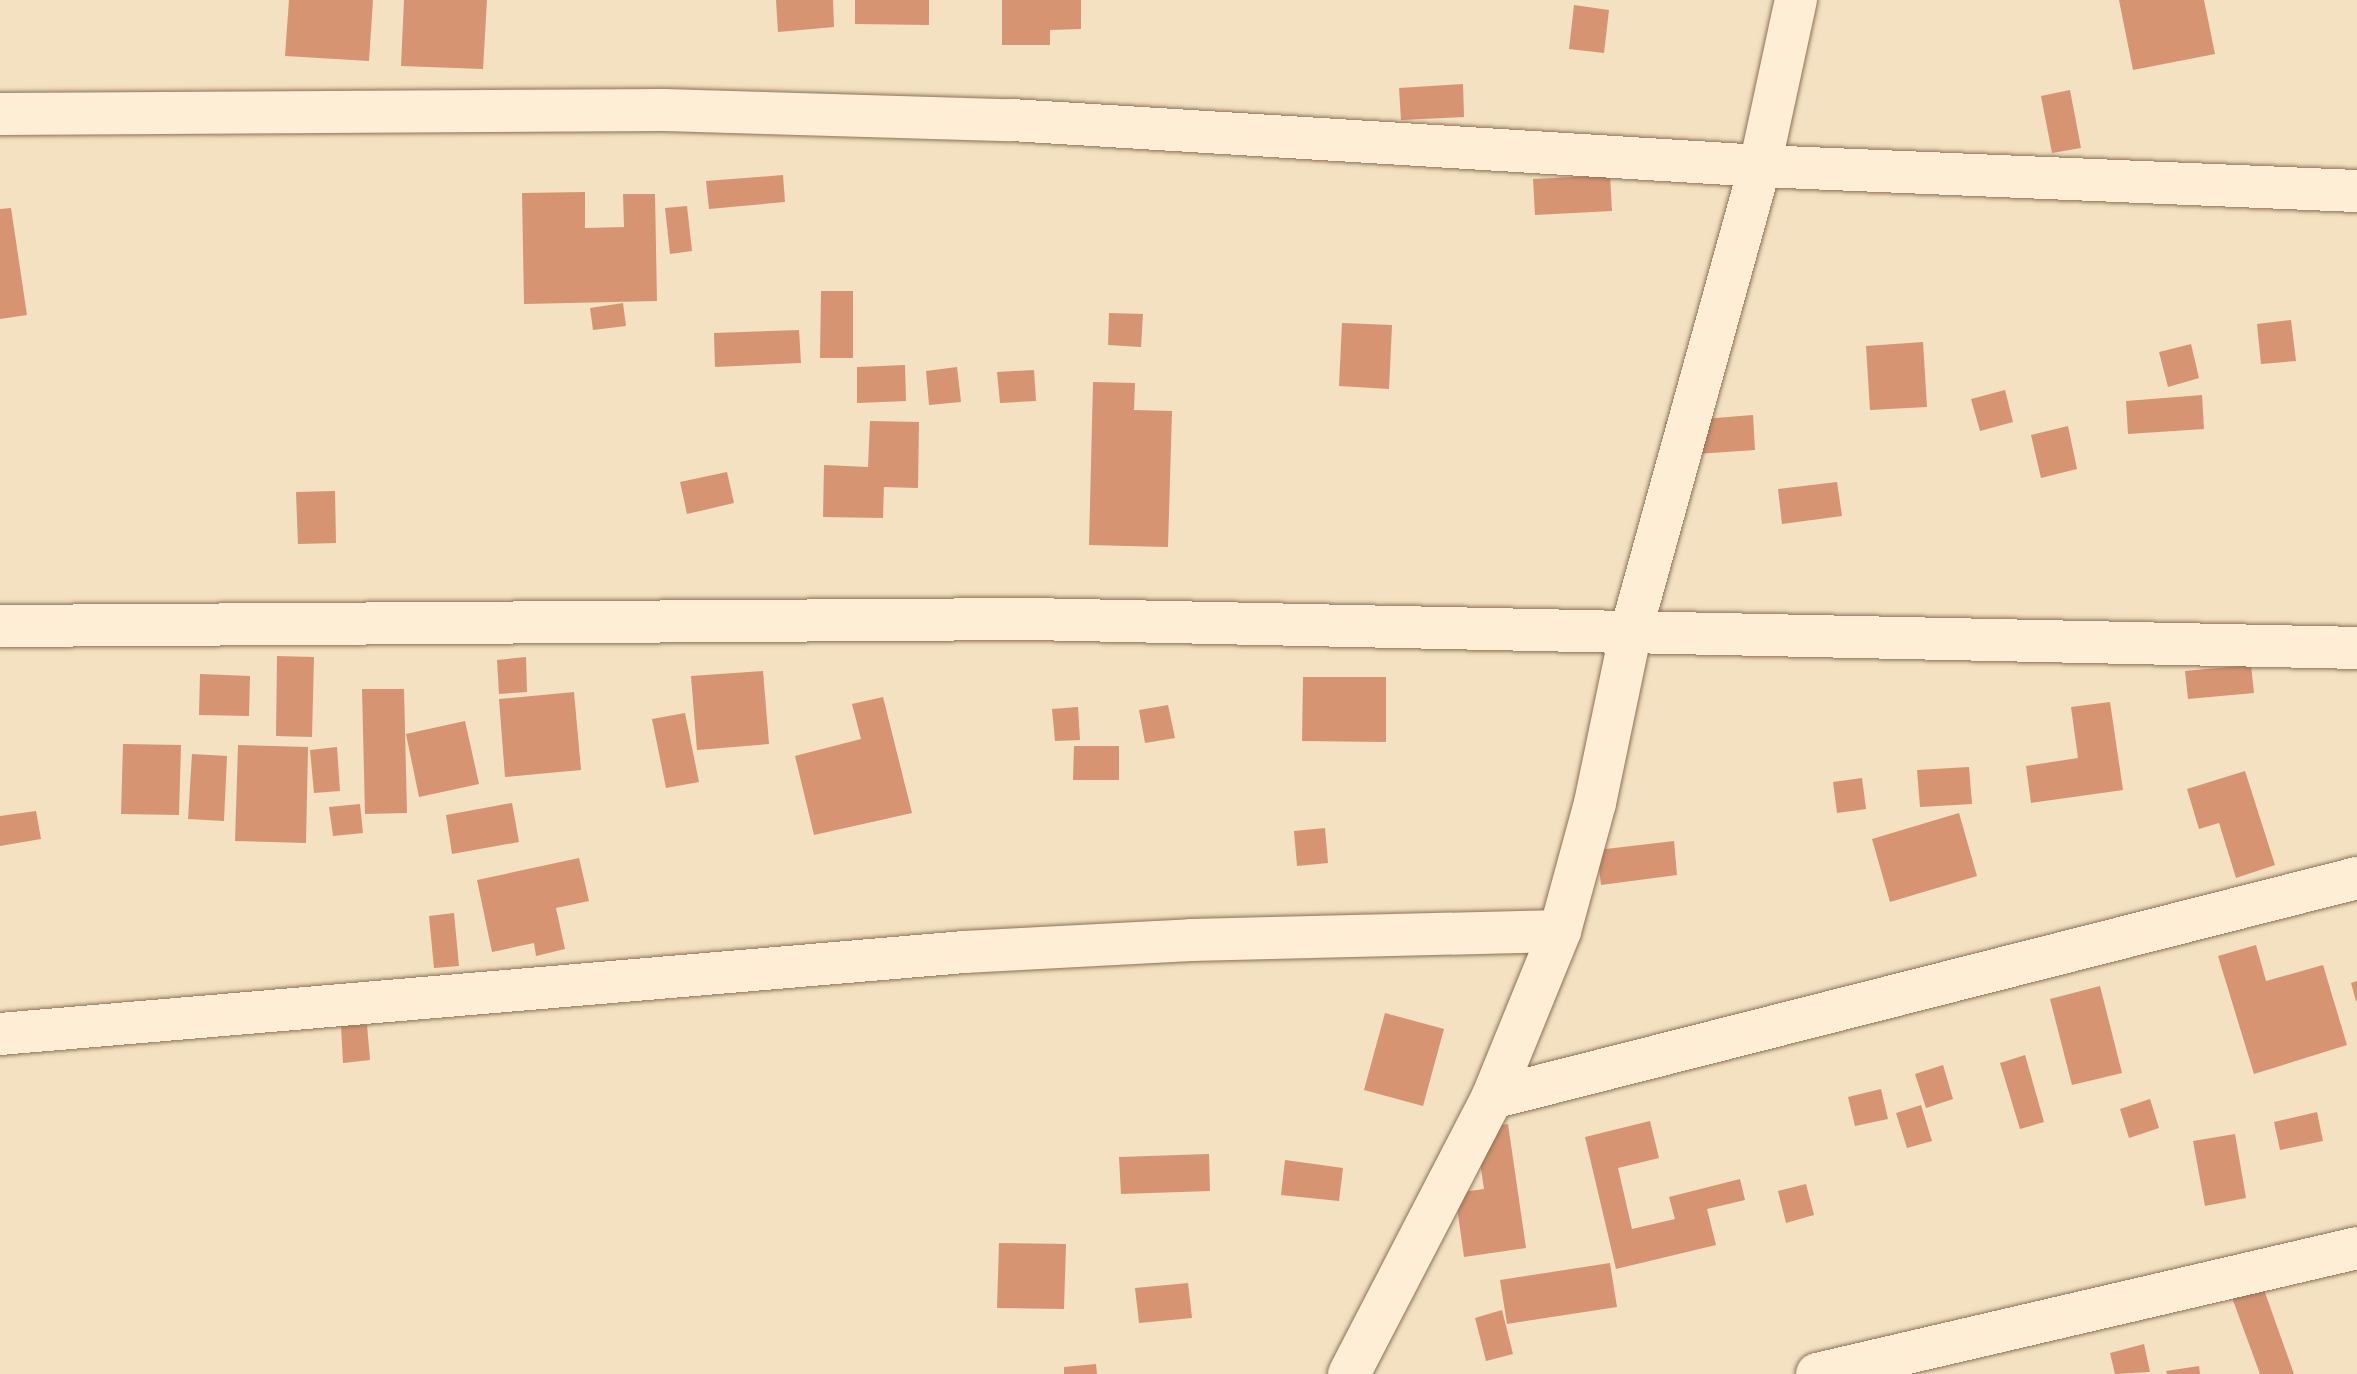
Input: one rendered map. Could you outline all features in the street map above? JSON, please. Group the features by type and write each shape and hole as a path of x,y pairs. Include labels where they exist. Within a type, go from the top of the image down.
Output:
{"street":[{"path":"1349,1374 1492,1098 1560,931 1595,803 1631,631 1760,166 1796,0"},
{"path":"0,114 664,110 932,118 1357,139 1760,166 2357,191"},
{"path":"0,626 1031,619 2357,648"},
{"path":"1492,1098 2357,878"},
{"path":"0,1034 964,952 1191,940 1560,931"},
{"path":"1817,1374 2357,1248"}],"building":[{"path":"289,0 373,0 369,61 285,56"},
{"path":"404,0 487,0 483,69 401,66"},
{"path":"776,0 833,0 834,27 778,32"},
{"path":"855,0 929,0 929,25 855,24"},
{"path":"1002,0 1081,0 1081,29 1050,30 1050,45 1002,45"},
{"path":"2119,0 2204,0 2215,54 2133,70"},
{"path":"1574,5 1609,10 1604,53 1569,49"},
{"path":"1463,84 1464,117 1401,120 1399,88"},
{"path":"2070,90 2081,148 2052,153 2041,96"},
{"path":"783,175 785,202 709,209 706,181"},
{"path":"1610,175 1612,211 1535,215 1533,179"},
{"path":"585,192 585,228 624,227 623,194 655,194 657,301 524,304 522,193"},
{"path":"687,206 692,251 670,254 665,208"},
{"path":"11,208 27,315 0,319 0,209"},
{"path":"821,291 853,291 853,358 820,358"},
{"path":"623,303 626,326 593,330 590,308"},
{"path":"1109,313 1143,314 1141,347 1108,345"},
{"path":"2291,320 2296,361 2261,364 2257,324"},
{"path":"1342,323 1392,325 1389,389 1339,386"},
{"path":"799,330 801,363 715,367 714,333"},
{"path":"1923,342 1927,407 1870,410 1866,346"},
{"path":"2191,344 2199,378 2168,387 2159,352"},
{"path":"905,365 906,401 857,403 857,367"},
{"path":"957,367 961,402 929,405 926,371"},
{"path":"1034,370 1036,401 1000,403 997,372"},
{"path":"1093,382 1135,383 1134,410 1172,411 1168,547 1089,545"},
{"path":"2005,390 2013,422 1980,431 1971,399"},
{"path":"2202,395 2204,429 2128,434 2126,401"},
{"path":"1753,415 1755,450 1668,456 1665,422"},
{"path":"870,421 919,422 918,488 884,487 883,518 823,517 824,465 868,467"},
{"path":"2068,426 2077,469 2041,478 2031,435"},
{"path":"727,472 734,503 687,514 680,482"},
{"path":"1837,482 1842,516 1782,524 1778,489"},
{"path":"335,491 336,543 298,544 296,492"},
{"path":"277,656 314,657 312,737 276,736"},
{"path":"526,657 527,692 499,694 497,660"},
{"path":"2251,665 2254,693 2188,699 2185,671"},
{"path":"763,671 769,744 697,750 691,676"},
{"path":"200,674 250,676 249,716 199,715"},
{"path":"1303,677 1386,677 1386,742 1302,741"},
{"path":"362,689 404,689 407,813 365,814"},
{"path":"574,692 581,770 505,777 499,699"},
{"path":"883,697 912,813 814,835 795,756 861,739 852,704"},
{"path":"2110,702 2123,790 2031,803 2026,766 2078,758 2071,707"},
{"path":"1168,705 1175,738 1145,743 1139,710"},
{"path":"1078,707 1080,740 1055,741 1052,709"},
{"path":"685,713 699,782 666,788 652,719"},
{"path":"465,721 479,784 419,797 406,734"},
{"path":"123,744 181,745 179,815 121,814"},
{"path":"238,745 308,747 306,843 235,841"},
{"path":"1074,746 1119,746 1119,780 1073,780"},
{"path":"337,747 340,791 314,793 310,750"},
{"path":"192,754 227,756 224,821 188,819"},
{"path":"1969,767 1972,804 1920,807 1917,770"},
{"path":"2245,771 2275,865 2236,878 2219,823 2199,829 2187,789"},
{"path":"1862,778 1866,809 1837,813 1833,782"},
{"path":"512,803 519,842 452,854 446,815"},
{"path":"360,804 363,833 333,836 329,807"},
{"path":"36,811 41,839 0,846 0,816"},
{"path":"1959,813 1977,876 1890,902 1872,839"},
{"path":"1325,828 1328,863 1297,866 1294,831"},
{"path":"1674,841 1677,875 1601,885 1597,850"},
{"path":"579,858 589,901 556,908 565,949 536,956 534,943 492,952 477,880"},
{"path":"454,913 459,966 434,968 429,916"},
{"path":"2256,945 2266,981 2323,965 2347,1045 2254,1074 2218,956"},
{"path":"2357,981 2357,1001 2356,1001 2351,983"},
{"path":"2100,986 2122,1073 2072,1085 2050,999"},
{"path":"1385,1013 1444,1029 1423,1106 1364,1090"},
{"path":"367,1025 370,1060 343,1063 341,1026"},
{"path":"2025,1055 2044,1122 2020,1129 2000,1063"},
{"path":"1943,1065 1953,1099 1926,1108 1915,1074"},
{"path":"1881,1089 1888,1119 1855,1126 1848,1097"},
{"path":"2150,1099 2159,1128 2129,1138 2120,1109"},
{"path":"1921,1105 1932,1141 1907,1148 1896,1113"},
{"path":"2317,1112 2323,1141 2280,1150 2274,1122"},
{"path":"1650,1121 1659,1158 1618,1168 1632,1229 1675,1219 1669,1197 1740,1179 1745,1200 1707,1209 1716,1245 1616,1269 1585,1137"},
{"path":"1508,1124 1526,1248 1464,1257 1455,1193 1484,1189 1475,1129"},
{"path":"2235,1134 2246,1198 2205,1206 2193,1141"},
{"path":"1209,1154 1210,1191 1121,1194 1119,1157"},
{"path":"1285,1160 1343,1168 1339,1201 1281,1195"},
{"path":"1806,1184 1814,1215 1786,1223 1778,1191"},
{"path":"999,1243 1066,1244 1064,1309 997,1308"},
{"path":"1610,1263 1617,1307 1507,1324 1500,1280"},
{"path":"2258,1273 2294,1374 2260,1374 2227,1284"},
{"path":"1188,1283 1192,1318 1139,1323 1135,1288"},
{"path":"1502,1310 1513,1354 1486,1361 1475,1318"},
{"path":"2144,1344 2150,1372 2115,1374 2110,1353"},
{"path":"1096,1364 1097,1374 1064,1374 1064,1367"},
{"path":"2199,1366 2200,1374 2167,1374 2166,1371"}]}
